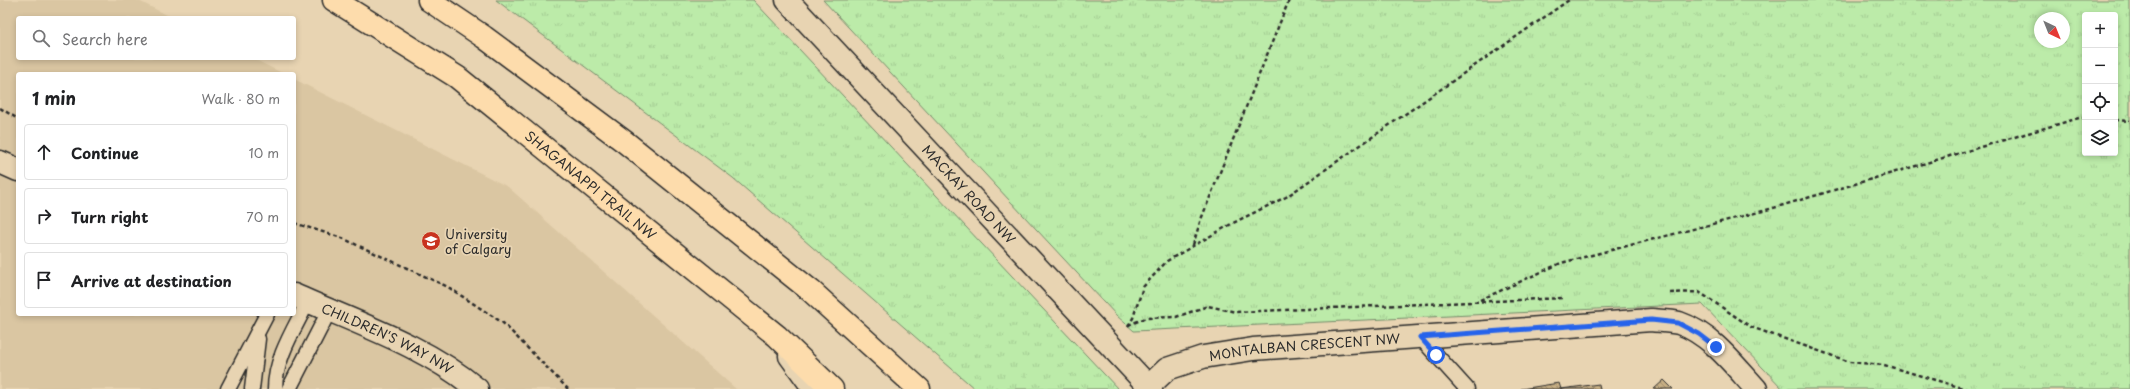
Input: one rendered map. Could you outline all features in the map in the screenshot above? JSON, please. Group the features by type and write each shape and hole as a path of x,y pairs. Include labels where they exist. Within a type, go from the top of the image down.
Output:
{"main road":[{"name":"SHAGANAPPI TRAIL NW","path":"334,0 457,77 777,336 832,389"},
{"path":"429,0 484,37 625,142 811,292 919,389"}],"street":[{"name":"MACKAY ROAD NW","path":"787,0 1150,388"},
{"path":"0,162 16,169"},
{"name":"CHILDREN'S WAY NW","path":"301,298 408,344 463,378 477,389"},
{"name":"MONTALBAN CRESCENT NW","path":"1150,388 1167,369 1203,358 1254,349 1651,320 1678,323 1699,334 1716,347 1756,389"},
{"path":"777,336 814,389"}],"lane":[{"path":"296,315 301,298"},
{"path":"289,389 329,311"},
{"path":"228,389 266,316"},
{"path":"276,389 275,375 287,345 296,316"},
{"path":"252,389 258,330"},
{"path":"1420,337 1467,389"}],"path":[{"path":"1193,246 1200,222 1289,0"},
{"path":"1128,326 1133,318 1143,287 1167,260 1233,223 1286,197 1569,0"},
{"path":"0,108 16,117"},
{"path":"1477,301 1561,263 1762,211 2082,118"},
{"path":"2118,120 2130,121"},
{"path":"296,224 342,238 448,287 503,322 568,389"}],"shaded area":[{"name":"University of Calgary","path":"0,0 137,0 169,16 16,16 16,60 256,60 280,72 16,72 16,316 296,316 296,80 508,187 736,389 0,389"}],"green space":[{"path":"496,0 753,0 1118,389 975,389 733,178"},
{"path":"823,0 2130,0 2130,389 1783,389 1702,304 1134,331 1117,316"}],"building":[{"path":"1664,380 1673,389 1654,389"},
{"path":"1559,383 1561,389 1521,389"},
{"path":"1599,384 1600,389 1561,389"}],"place":[{"name":"University of Calgary","path":"431,241"}],"route":[{"path":"1436,355 1420,337 1651,320 1678,323 1699,334 1716,347"}]}
